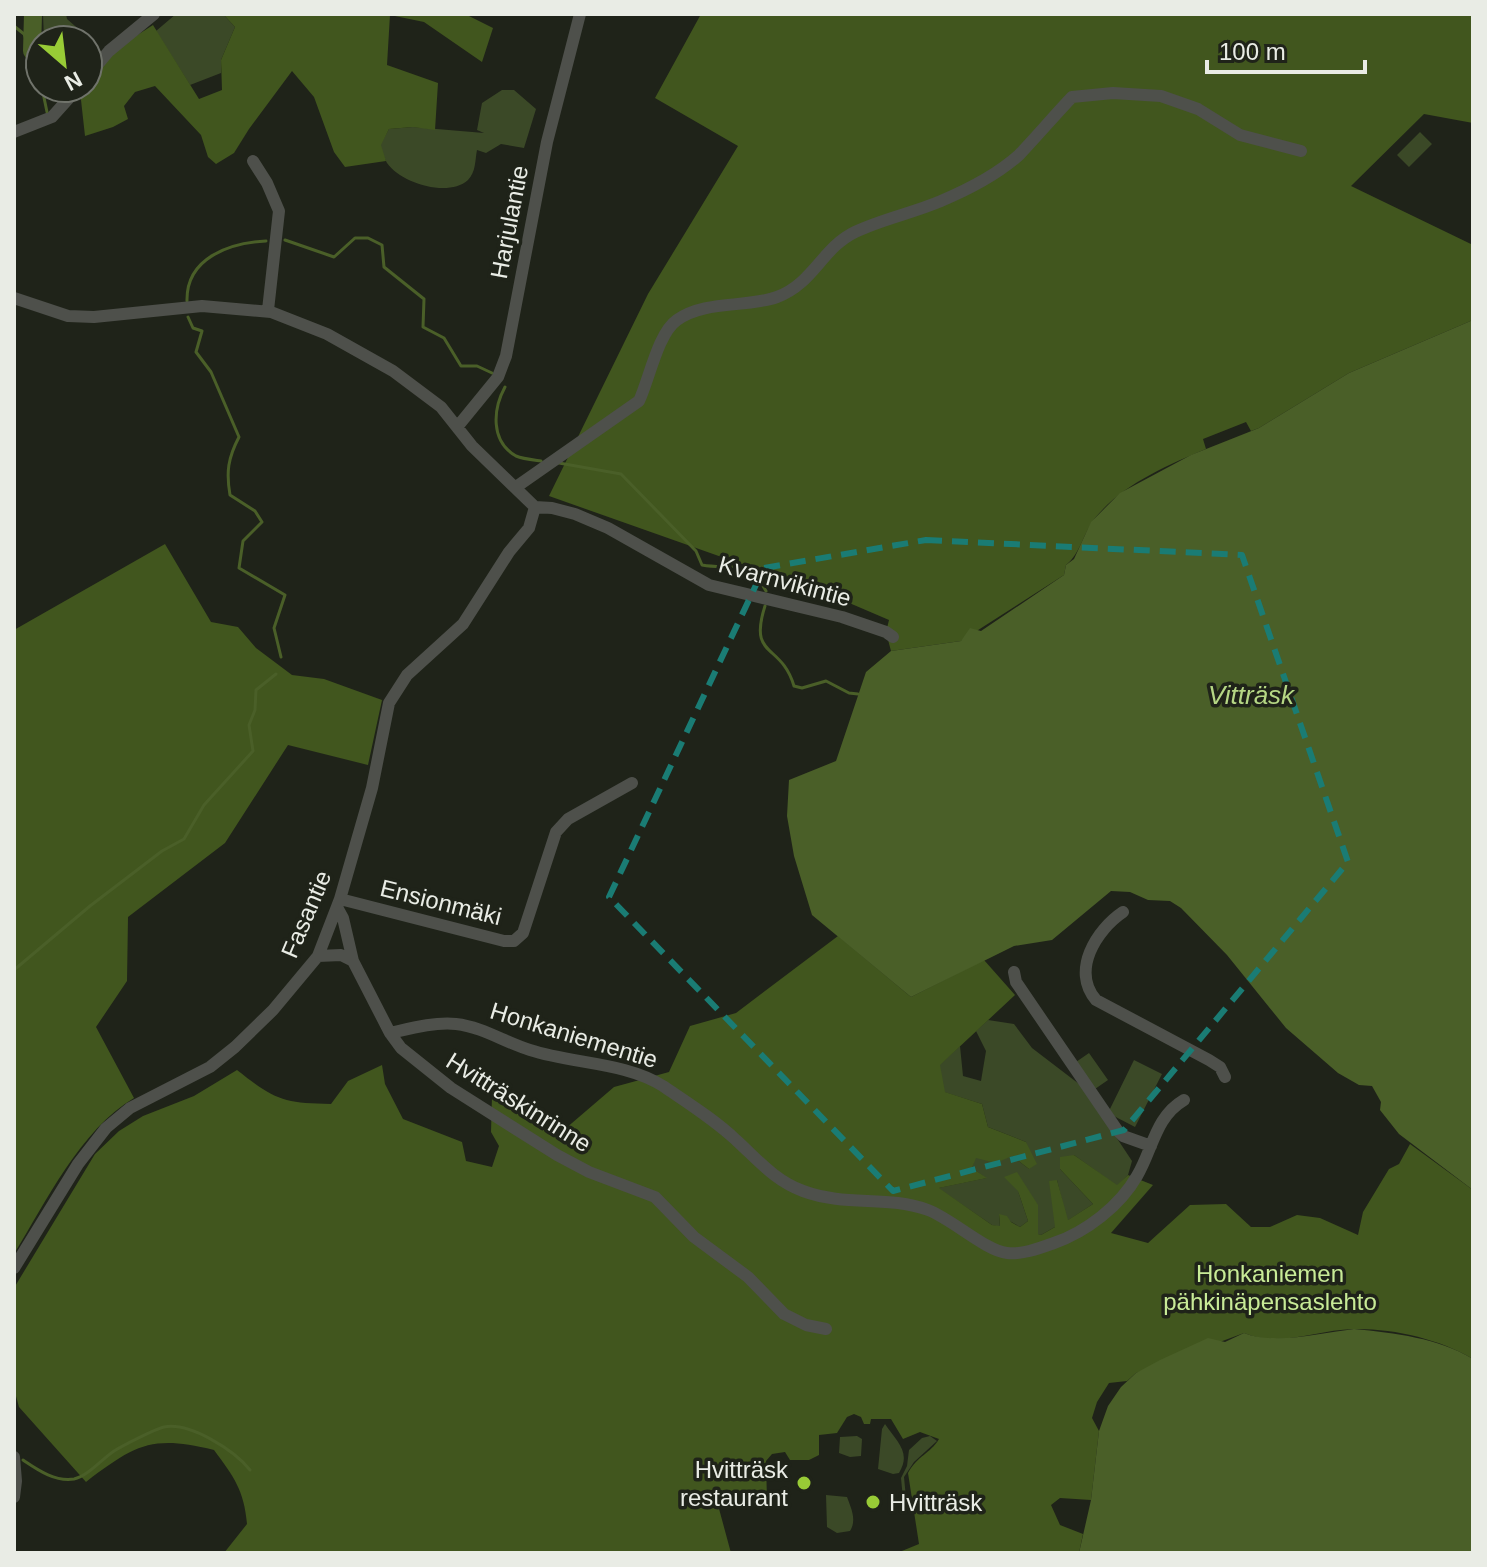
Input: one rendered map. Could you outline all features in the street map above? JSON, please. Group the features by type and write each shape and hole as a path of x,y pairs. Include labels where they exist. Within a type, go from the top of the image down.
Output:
{"street":[{"path":"104,57 154,14"},
{"name":"Harjulantie","path":"458,426 498,377 506,356 547,142 580,14"},
{"path":"516,487 639,401 655,355 674,321 692,312 775,298 799,287 834,247 854,232 940,201 984,179 1017,157 1072,97 1113,93 1161,96 1198,109 1240,135 1301,151"},
{"path":"14,132 52,117 64,104"},
{"path":"253,161 279,211 268,310"},
{"path":"14,298 68,316 94,317 202,306 268,310 327,334 393,371 441,407 472,446 535,507"},
{"name":"Kvarnvikintie","path":"535,507 575,514 608,528 709,585 842,617 893,637"},
{"name":"Fasantie","path":"14,1268 78,1164 106,1128 130,1108 210,1067 235,1047 273,1010 318,956 339,903 372,788 389,703 395,691 428,654 463,624 509,552 529,528 535,507"},
{"name":"Ensionmäki","path":"339,903 514,941 523,933 560,826 632,783"},
{"path":"339,903 353,961 390,1033"},
{"path":"1123,912 1109,921 1088,958 1085,972 1090,993 1096,1000 1209,1060 1220,1067 1225,1077"},
{"path":"318,956 341,955 353,961"},
{"path":"1014,972 1016,982 1117,1130 1123,1136 1151,1146"},
{"name":"Honkaniementie","path":"390,1033 435,1024 458,1024 484,1030 528,1050 647,1077 716,1123 774,1176 801,1191 852,1203 906,1203 950,1220 991,1249 1008,1254 1030,1251 1078,1233 1122,1198 1138,1176 1159,1125 1173,1107 1184,1100"},
{"name":"Hvitträskinrinne","path":"390,1033 401,1048 451,1088 557,1155 589,1172 655,1197 694,1237 748,1277 784,1314 806,1325 826,1329"},
{"path":"14,1457 14,1497"}],"highlighted area":[{"path":"926,540 1242,555 1348,862 1124,1130 893,1191 609,897 764,568"}],"shaded area":[{"path":"43,14 66,14 73,24 43,24"},
{"path":"176,14 223,14 235,27 221,60 221,73 190,85 156,31"},
{"path":"502,90 514,90 536,109 524,148 501,144 486,153 477,150 471,177 449,188 414,182 387,163 380,145 389,129 413,127 484,133 477,130 482,103"},
{"path":"1420,132 1432,144 1409,167 1397,155"},
{"path":"988,1020 1014,1024 1032,1048 1083,1087 1132,1161 1128,1175 1117,1186 1074,1155 1060,1169 1093,1204 1067,1221 1057,1180 1055,1227 1041,1235 1037,1234 1018,1191 1028,1221 1020,1227 999,1215 1000,1227 992,1225 938,1188 986,1178 972,1168 975,1157 1012,1156 1029,1169 1026,1142 988,1127 982,1104 944,1092 939,1065 960,1046 963,1076 981,1081 986,1051 976,1031"},
{"path":"1089,1053 1108,1080 1095,1089 1076,1062"},
{"path":"1134,1060 1162,1074 1135,1127 1108,1113"},
{"path":"885,1424 903,1453 903,1466 899,1473 878,1469"},
{"path":"857,1436 862,1439 861,1456 850,1457 839,1453 840,1437"},
{"path":"930,1436 937,1441 914,1462 904,1477 906,1498 903,1499 901,1478 907,1466 909,1450 922,1438"},
{"path":"826,1495 847,1497 853,1518 850,1531 837,1533 827,1527"}],"green space":[{"path":"223,14 465,14 493,28 482,62 424,22 390,15 387,65 438,83 435,130 413,127 389,129 381,145 386,161 345,167 334,152 314,97 292,71 234,153 216,164 208,157 201,135 155,86 135,92 124,106 128,119 85,136 81,104 104,104 104,62 114,50 153,25 199,99 222,90 221,60 235,27"},
{"path":"701,14 1473,14 1473,123 1424,114 1351,186 1473,245 1473,320 1349,373 1259,428 1251,431 1246,422 1203,439 1206,449 1146,477 1106,506 1066,565 1064,575 961,641 891,651 886,632 889,620 840,599 549,496 648,294 738,146 655,98"},
{"path":"165,544 211,622 238,627 256,648 292,675 324,679 382,700 368,765 288,745 225,843 128,917 127,981 96,1027 134,1098 115,1112 81,1148 14,1254 14,630"},
{"name":"Honkaniemen pähkinäpensaslehto","path":"838,936 911,997 984,960 1015,995 940,1065 945,1092 982,1104 988,1127 1026,1142 1037,1164 1029,1169 1012,1156 996,1163 976,1158 972,1168 987,1178 939,1188 992,1225 1000,1226 999,1214 1007,1216 1020,1227 1028,1221 1018,1191 1004,1177 1017,1172 1038,1205 1038,1234 1055,1227 1049,1181 1057,1180 1068,1220 1093,1204 1060,1169 1060,1157 1074,1155 1117,1185 1128,1175 1153,1185 1111,1233 1148,1243 1190,1205 1226,1204 1251,1227 1270,1227 1297,1215 1320,1218 1358,1235 1363,1212 1389,1169 1399,1164 1410,1144 1473,1190 1473,1359 1431,1340 1384,1330 1339,1330 1284,1339 1244,1333 1136,1373 1127,1381 1109,1383 1097,1402 1092,1418 1099,1431 1091,1500 1060,1498 1051,1505 1060,1525 1083,1534 1079,1553 897,1553 919,1544 908,1473 939,1439 920,1432 903,1439 891,1419 871,1419 870,1424 864,1424 861,1417 854,1414 847,1417 837,1433 819,1435 819,1455 809,1460 790,1460 785,1452 772,1454 766,1461 767,1501 718,1505 731,1553 224,1553 247,1524 237,1484 214,1450 175,1443 146,1446 118,1459 86,1482 19,1407 14,1389 14,1288 95,1154 119,1131 143,1116 194,1096 237,1070 280,1098 331,1104 348,1081 382,1065 385,1084 403,1119 462,1142 466,1161 492,1167 499,1146 491,1132 492,1096 536,1126 558,1135 614,1087 669,1072 690,1026 736,1013"}],"water":[{"name":"Vitträsk","path":"1473,320 1473,1190 1399,1134 1380,1110 1381,1102 1372,1086 1359,1085 1338,1073 1286,1028 1227,955 1181,908 1170,901 1148,900 1130,892 1111,891 1052,940 1014,946 911,997 812,915 794,856 787,816 789,780 836,761 866,672 891,651 961,641 970,628 981,631 1064,575 1066,565 1074,559 1091,522 1120,493 1191,455 1259,428 1349,373"},
{"path":"1354,1329 1431,1341 1473,1359 1473,1553 1079,1553 1091,1500 1099,1431 1108,1406 1136,1373 1208,1338 1225,1342 1244,1333 1283,1338"}],"waterway":[{"path":"33,14 33,24"},
{"path":"14,26 24,34"},
{"path":"45,104 47,112"},
{"path":"285,240 334,257 355,238 368,238 382,245 384,267 424,299 423,327 444,338 461,366 477,366 492,373"},
{"path":"187,301 194,274 212,256 238,245 266,241"},
{"path":"188,317 193,328 202,331 196,352 211,372 239,437 229,465 230,495 255,511 262,522 243,541 239,568 285,595 274,628 281,657"},
{"path":"505,387 496,415 502,442 516,456 541,461"},
{"path":"559,463 621,474 696,551 702,565 746,569 766,591"},
{"path":"765,606 761,623 763,643 782,662 794,686 802,688 826,681 849,693 858,694"},
{"path":"14,970 90,906 162,851 184,839 204,805 253,751 249,725 255,710 256,690 276,674"},
{"path":"23,1460 53,1477 74,1479 131,1442 160,1428 175,1427 211,1439 250,1470"}],"place":[{"name":"Hvitträsk restaurant","path":"804,1483"},
{"name":"Hvitträsk","path":"873,1502"}]}
